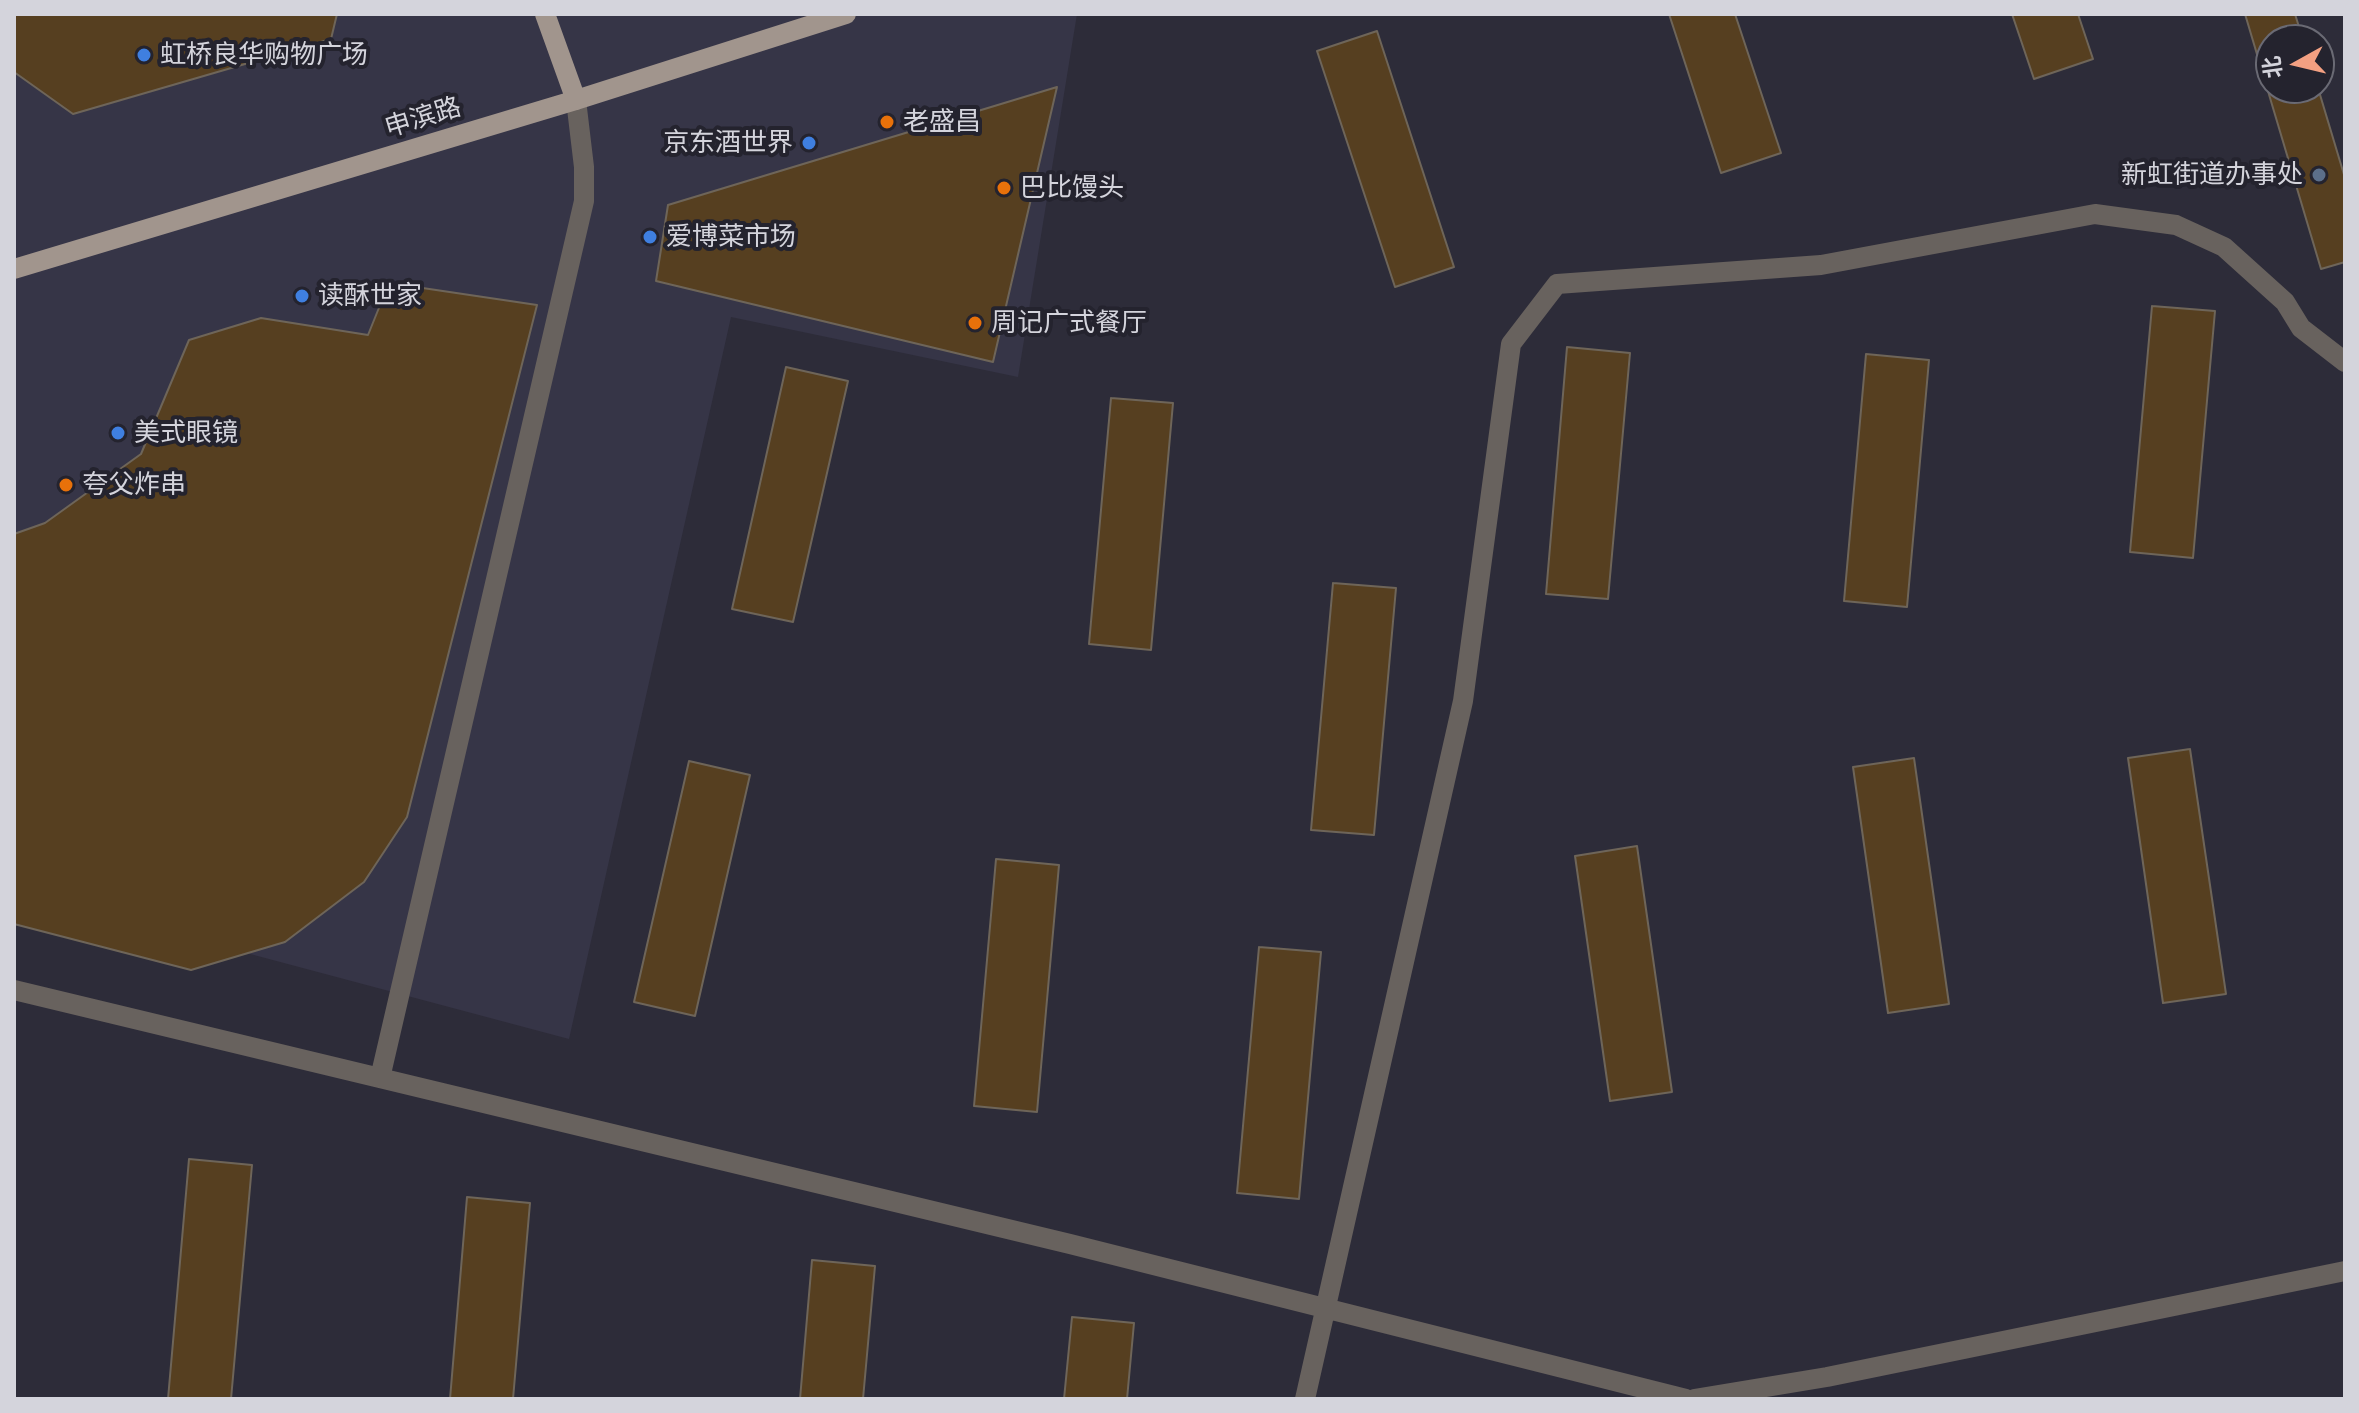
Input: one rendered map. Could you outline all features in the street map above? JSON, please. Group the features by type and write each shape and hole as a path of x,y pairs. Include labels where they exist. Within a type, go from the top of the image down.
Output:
{"main road":[{"path":"545,14 576,100"},
{"name":"申滨路","path":"14,269 576,100 846,14"}],"street":[{"path":"380,1078 584,201 584,167 576,100"},
{"path":"1305,1399 1463,701 1511,344 1557,284 1821,265 2095,214 2176,225 2224,247 2285,302 2301,328 2345,362"},
{"path":"14,990 1686,1399"},
{"path":"1694,1399 1827,1377 2345,1271"}],"shaded area":[{"path":"14,14 1077,14 1018,377 731,317 569,1039 14,891"}],"building":[{"name":"虹桥良华购物广场","path":"14,14 337,14 331,39 73,114 14,72"},
{"path":"1669,14 1735,14 1781,153 1721,173"},
{"path":"2012,14 2078,14 2093,59 2034,79"},
{"name":"新虹街道办事处","path":"2245,14 2345,14 2345,262 2321,269 2272,104 2335,104 2335,24 2255,24 2255,48"},
{"path":"2295,14 2345,14 2345,178 2323,104 2335,104 2335,24 2298,24"},
{"path":"1377,31 1454,267 1395,287 1317,51"},
{"path":"1057,87 993,362 656,281 668,205"},
{"path":"389,283 537,305 407,817 364,882 285,942 191,970 14,924 14,534 45,523 141,454 189,340 261,318 368,335"},
{"path":"2152,306 2215,311 2193,558 2130,552"},
{"path":"1567,347 1630,353 1608,599 1546,594"},
{"path":"1866,354 1929,360 1907,607 1844,601"},
{"path":"786,367 848,381 793,622 732,609"},
{"path":"1111,398 1173,403 1151,650 1089,644"},
{"path":"1333,583 1396,588 1374,835 1311,830"},
{"path":"2190,749 2226,994 2163,1003 2128,758"},
{"path":"1914,758 1949,1004 1888,1013 1853,767"},
{"path":"689,761 750,775 695,1016 634,1002"},
{"path":"1637,846 1672,1092 1610,1101 1575,856"},
{"path":"996,859 1059,865 1037,1112 974,1106"},
{"path":"1259,947 1321,952 1299,1199 1237,1193"},
{"path":"189,1159 252,1165 231,1399 168,1399"},
{"path":"467,1197 530,1203 513,1399 450,1399"},
{"path":"812,1260 875,1266 863,1399 800,1399"},
{"path":"1072,1317 1134,1323 1127,1399 1064,1399"}],"place":[{"name":"虹桥良华购物广场","path":"144,55"},
{"name":"老盛昌","path":"887,122"},
{"name":"京东酒世界","path":"809,143"},
{"name":"新虹街道办事处","path":"2319,175"},
{"name":"巴比馒头","path":"1004,188"},
{"name":"爱博菜市场","path":"650,237"},
{"name":"读酥世家","path":"302,296"},
{"name":"周记广式餐厅","path":"975,323"},
{"name":"美式眼镜","path":"118,433"},
{"name":"夸父炸串","path":"66,485"}]}
